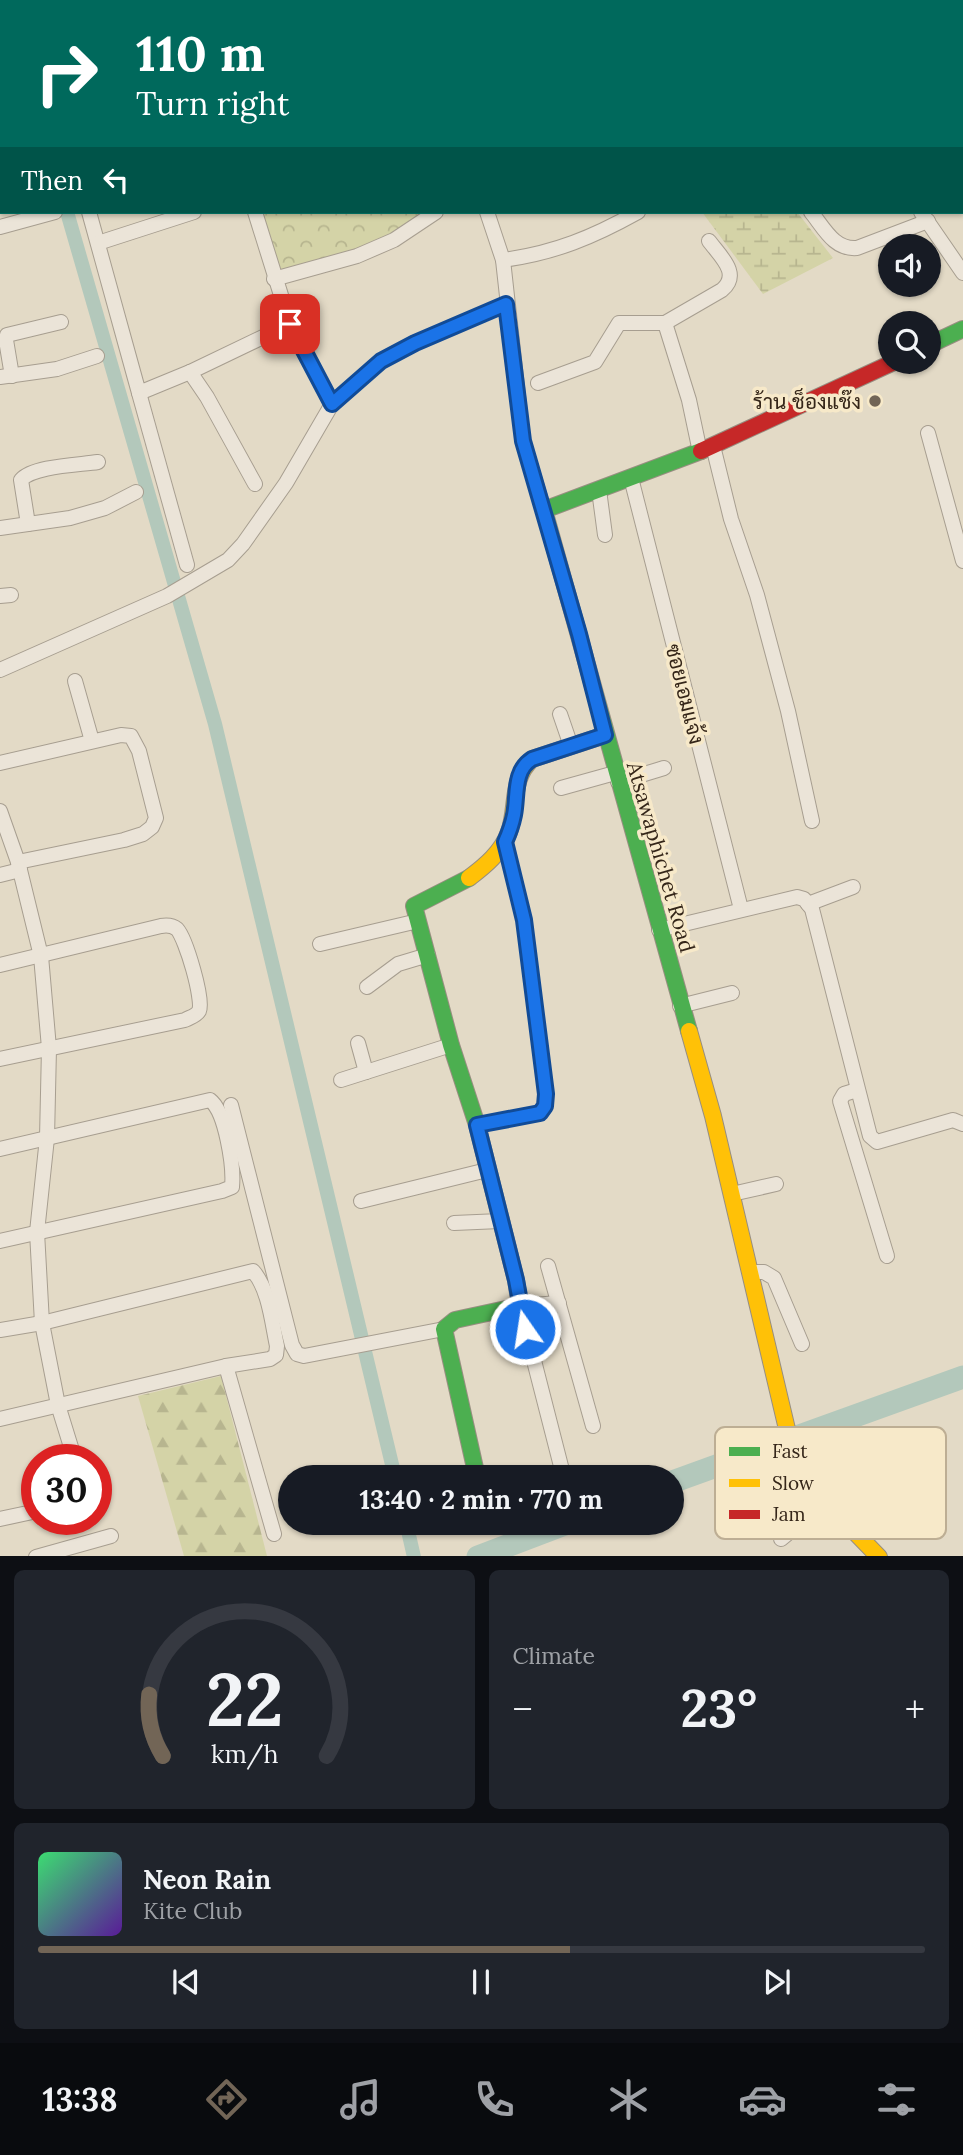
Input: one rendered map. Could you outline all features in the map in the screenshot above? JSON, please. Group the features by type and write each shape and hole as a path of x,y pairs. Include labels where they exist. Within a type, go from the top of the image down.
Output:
{"street":[{"path":"0,227 48,214"},
{"path":"90,214 187,565"},
{"path":"98,243 188,214"},
{"path":"256,214 290,324 332,404"},
{"path":"274,279 357,256 394,240 433,214"},
{"path":"488,214 503,260 520,421 528,462 544,510 707,449 878,369"},
{"path":"503,260 534,256 573,244 634,214"},
{"path":"813,214 837,245 846,249 857,248 924,216 963,273"},
{"path":"537,383 595,362 619,323 665,323 722,290 730,283 729,269 709,241"},
{"path":"0,670 167,596 228,560 243,544 286,484 332,404 381,361 415,343 506,304"},
{"path":"61,321 7,335 6,376 57,369 97,356"},
{"path":"665,323 689,400 754,581 788,711 812,821"},
{"path":"138,393 190,373 290,324"},
{"path":"941,339 963,329"},
{"path":"190,373 208,397 255,484"},
{"path":"928,433 963,561"},
{"path":"28,524 21,489 21,480 25,475 98,462"},
{"name":"ซอยเอมแจ้ง","path":"631,478 741,909"},
{"path":"599,490 605,535"},
{"path":"0,528 70,518 105,508 136,492"},
{"name":"Atsawaphichet Road","path":"544,510 680,1006 713,1116 785,1427"},
{"path":"75,681 92,741"},
{"path":"559,714 570,746"},
{"path":"0,763 121,735 131,736 139,751 156,818 152,827 143,834 19,866 0,875"},
{"path":"561,1465 477,1125 451,1045 414,906 481,870 505,842 511,830 518,781 524,764 605,735"},
{"path":"561,788 664,768"},
{"path":"0,811 19,866 41,956 49,1048 47,1138 37,1232 42,1323 58,1405 70,1444"},
{"path":"477,1125 540,1113 545,1106 546,1094 524,920 505,842"},
{"path":"808,904 853,887"},
{"path":"659,930 797,897 804,899 812,909 870,1136 877,1142 953,1120 963,1124"},
{"path":"320,944 418,921"},
{"path":"0,965 171,925 185,942 200,1009 185,1020 0,1059"},
{"path":"367,988 398,964 428,955"},
{"path":"680,1006 732,993"},
{"path":"358,1043 366,1072"},
{"path":"341,1080 451,1045"},
{"path":"857,1090 844,1094 840,1101 887,1256"},
{"path":"0,1149 209,1100 219,1112 232,1163 232,1187 222,1191 0,1241"},
{"path":"231,1105 292,1345 297,1354 304,1356 444,1329 455,1320 520,1306 559,1303"},
{"path":"361,1201 487,1170"},
{"path":"732,1195 776,1184"},
{"path":"454,1223 500,1221"},
{"path":"548,1266 593,1426"},
{"path":"0,1330 42,1323 253,1271 263,1290 277,1346 276,1355 270,1359 226,1366 0,1419"},
{"path":"751,1272 764,1272 774,1278 802,1344"},
{"path":"444,1329 474,1465"},
{"path":"226,1366 274,1534"},
{"path":"0,1519 21,1514"},
{"path":"36,1556 111,1536"},
{"name":"Atsawaphichet Road","path":"862,1539 879,1556"}],"green space":[{"path":"260,214 425,214 391,235 355,251 278,275"},
{"path":"703,214 799,214 833,258 763,294"},
{"path":"221,1376 267,1556 184,1556 138,1396"}],"waterway":[{"path":"68,214 215,724 392,1465"},
{"path":"824,1427 963,1377"},
{"path":"684,1478 715,1466"},
{"path":"409,1535 414,1556"},
{"path":"481,1556 536,1535"}],"traffic: fast":[{"path":"941,339 963,329"},
{"path":"689,1031 544,510 701,451"},
{"path":"469,878 414,906 451,1045 477,1125 516,1280 520,1306 455,1320 444,1329 474,1465"}],"traffic: slow":[{"path":"469,878 492,858 506,839 512,823 517,784 532,759 605,735"},
{"path":"689,1031 713,1116 786,1427"},
{"path":"862,1539 878,1556"}],"traffic: jam":[{"path":"701,451 878,369"}],"place":[{"name":"ร้าน ช็องแช๊ง","path":"875,401"}],"route":[{"path":"290,324 332,404 381,361 415,343 506,304 523,441 605,735 524,764 518,781 511,830 505,842 524,920 544,1066 545,1106 540,1113 531,1116 477,1125 516,1280 525,1329"}]}
